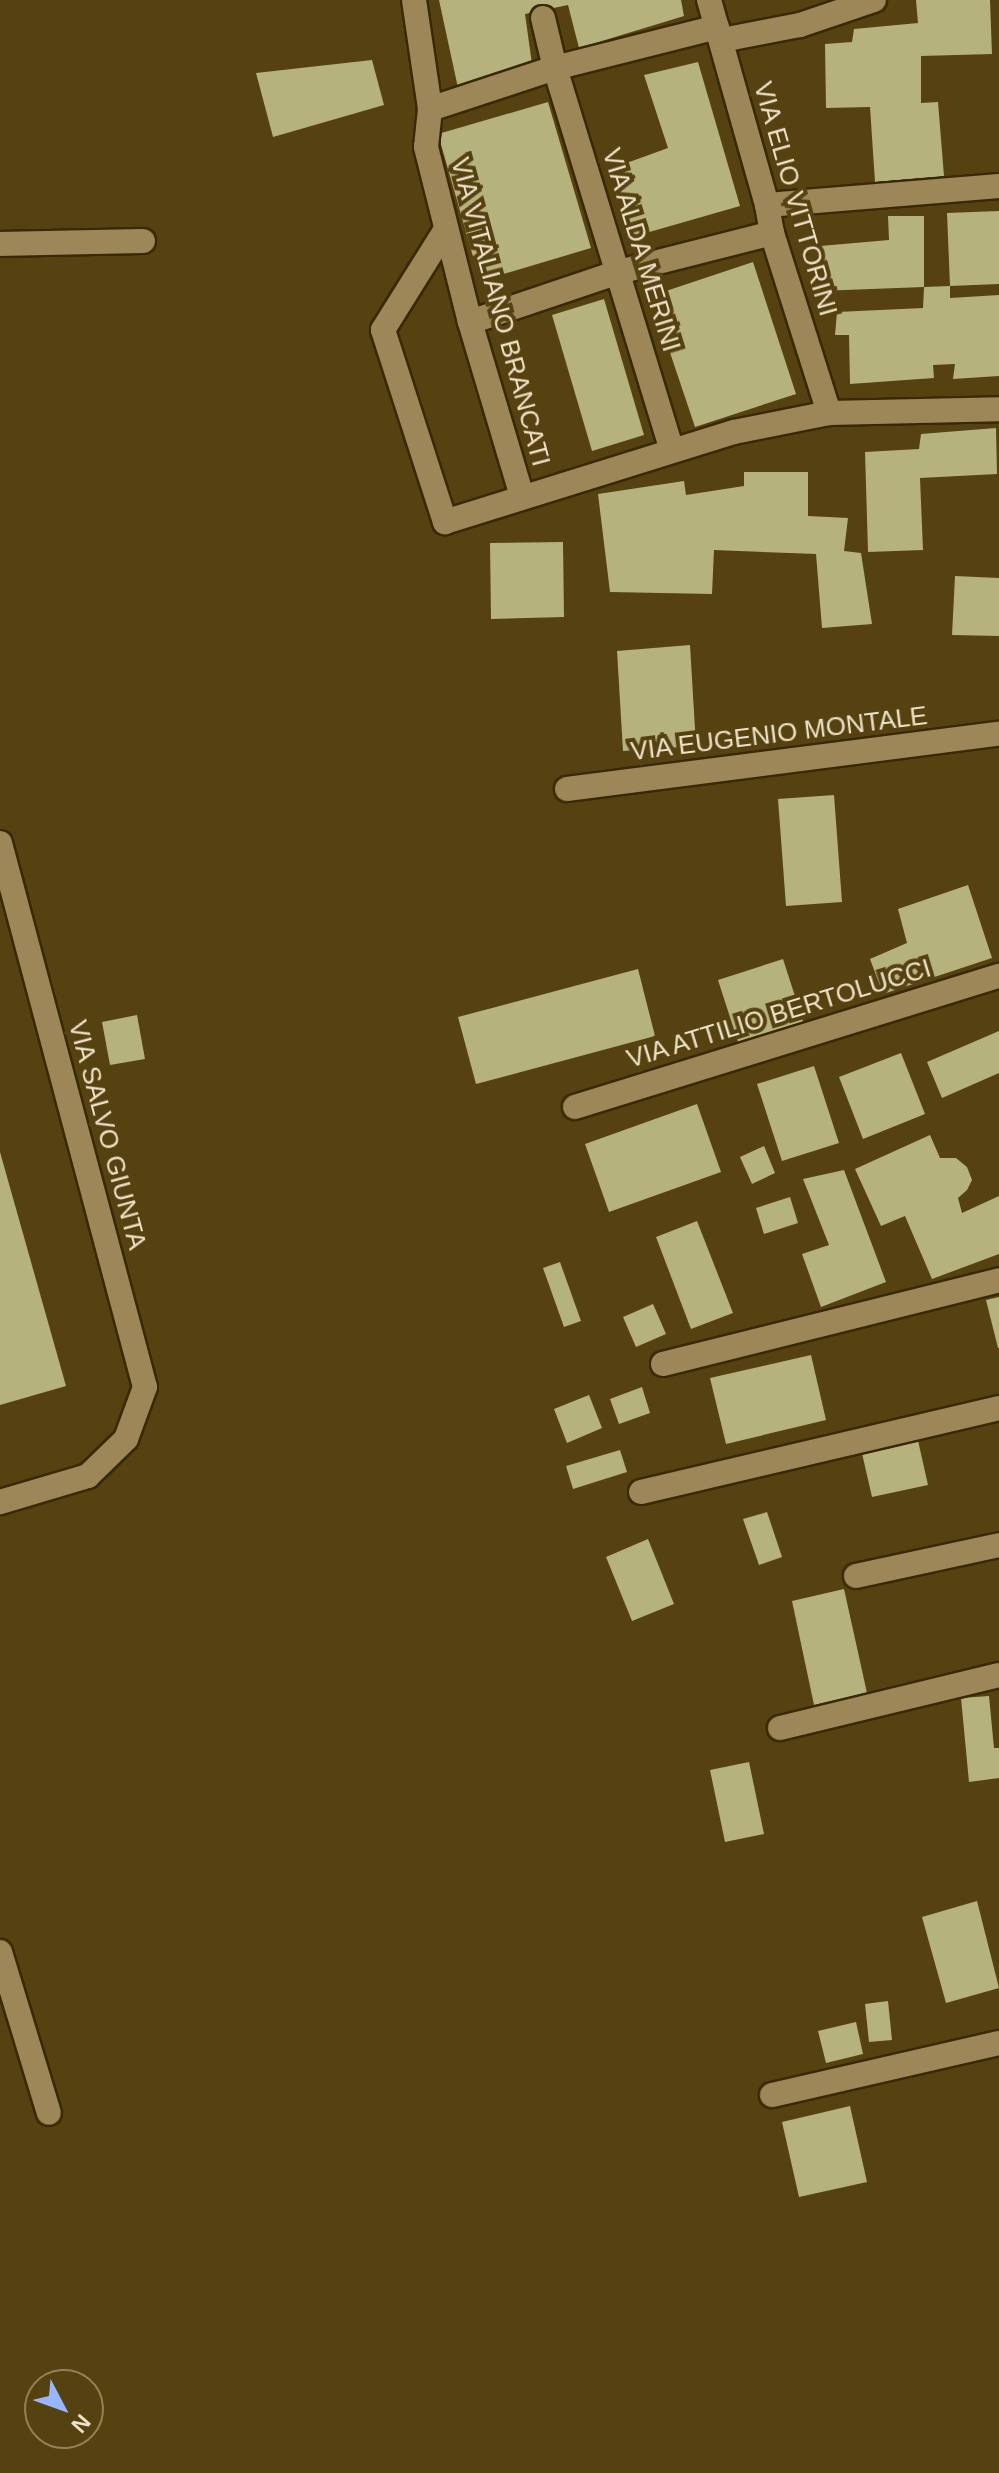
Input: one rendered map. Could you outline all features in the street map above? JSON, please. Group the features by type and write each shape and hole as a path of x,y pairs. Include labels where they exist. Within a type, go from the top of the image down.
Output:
{"street":[{"name":"VIA VITALIANO BRANCATI","path":"414,0 430,109 426,147 470,322 522,496"},
{"name":"VIA ELIO VITTORINI","path":"709,0 767,205 772,233 829,413"},
{"path":"430,109 555,68 720,34 800,25 874,0"},
{"name":"VIA ALDA MERINI","path":"543,18 555,68 672,450"},
{"path":"767,205 999,186"},
{"path":"446,229 383,330 445,522 734,432 829,413 999,409"},
{"path":"470,322 619,272 772,233"},
{"path":"0,244 143,241"},
{"name":"VIA EUGENIO MONTALE","path":"567,789 999,734"},
{"name":"VIA SALVO GIUNTA","path":"0,843 145,1387 126,1439 88,1476 0,1502"},
{"name":"VIA ATTILIO BERTOLUCCI","path":"575,1107 999,976"},
{"path":"663,1364 999,1280"},
{"path":"641,1492 999,1408"},
{"path":"856,1576 999,1545"},
{"path":"780,1728 999,1675"},
{"path":"0,1952 49,2113"},
{"path":"772,2095 999,2043"}],"building":[{"path":"439,0 681,0 684,16 579,48 568,5 525,14 532,64 458,88"},
{"path":"916,0 990,0 992,54 921,56 921,103 938,102 944,176 875,182 870,107 826,108 825,44 852,42 854,29 918,23"},
{"path":"372,60 384,105 273,137 256,73"},
{"path":"698,62 740,206 632,237 610,169 668,148 644,75"},
{"path":"548,102 591,248 480,281 438,134"},
{"path":"999,211 999,284 950,286 947,213"},
{"path":"888,216 924,216 924,287 818,291 820,246 889,240"},
{"path":"753,262 796,394 695,427 651,296"},
{"path":"950,286 950,298 999,295 999,376 953,379 955,364 933,365 934,378 850,384 849,335 835,335 837,312 923,308 924,287"},
{"path":"604,299 644,435 592,451 552,315"},
{"path":"996,428 997,474 920,478 923,550 868,552 865,452 919,449 921,434"},
{"path":"744,472 808,472 808,516 848,518 844,551 861,553 872,624 822,628 816,554 714,550 712,594 610,592 598,494 684,481 686,495 744,486"},
{"path":"563,542 564,617 491,619 490,543"},
{"path":"955,576 999,578 999,636 952,635"},
{"path":"690,645 696,746 623,751 617,651"},
{"path":"834,795 842,902 786,906 778,799"},
{"path":"968,885 992,958 883,994 870,959 907,943 898,909"},
{"path":"783,959 804,1024 739,1045 718,980"},
{"path":"638,969 655,1036 476,1084 458,1017"},
{"path":"137,1015 145,1059 110,1065 102,1022"},
{"path":"999,1031 999,1073 942,1098 927,1062"},
{"path":"901,1053 925,1114 863,1139 839,1077"},
{"path":"814,1066 839,1143 782,1161 757,1084"},
{"path":"697,1104 721,1172 609,1212 585,1144"},
{"path":"930,1135 940,1158 956,1158 967,1167 972,1180 958,1198 962,1213 999,1196 999,1254 932,1279 905,1216 881,1226 855,1169"},
{"path":"764,1146 775,1173 752,1184 740,1157"},
{"path":"0,1152 66,1386 0,1405"},
{"path":"844,1170 886,1282 821,1307 802,1254 829,1245 803,1179"},
{"path":"790,1197 798,1223 764,1234 756,1208"},
{"path":"697,1221 733,1313 691,1329 656,1237"},
{"path":"560,1262 581,1321 564,1327 543,1268"},
{"path":"999,1297 999,1348 998,1348 986,1300"},
{"path":"653,1304 666,1334 636,1347 623,1317"},
{"path":"811,1355 826,1420 726,1444 710,1378"},
{"path":"642,1387 650,1413 619,1424 610,1399"},
{"path":"589,1395 602,1428 567,1443 554,1409"},
{"path":"917,1436 928,1485 872,1497 861,1449"},
{"path":"620,1450 627,1472 573,1489 566,1466"},
{"path":"767,1512 782,1557 759,1565 743,1519"},
{"path":"648,1539 674,1604 632,1621 606,1557"},
{"path":"844,1589 867,1693 814,1705 792,1601"},
{"path":"989,1696 994,1748 999,1748 999,1778 969,1782 961,1698"},
{"path":"749,1762 764,1834 725,1842 710,1770"},
{"path":"977,1901 999,1988 946,2003 922,1917"},
{"path":"888,2001 892,2040 869,2042 865,2004"},
{"path":"856,2022 863,2054 826,2063 818,2031"},
{"path":"850,2106 867,2182 799,2197 782,2122"}]}
